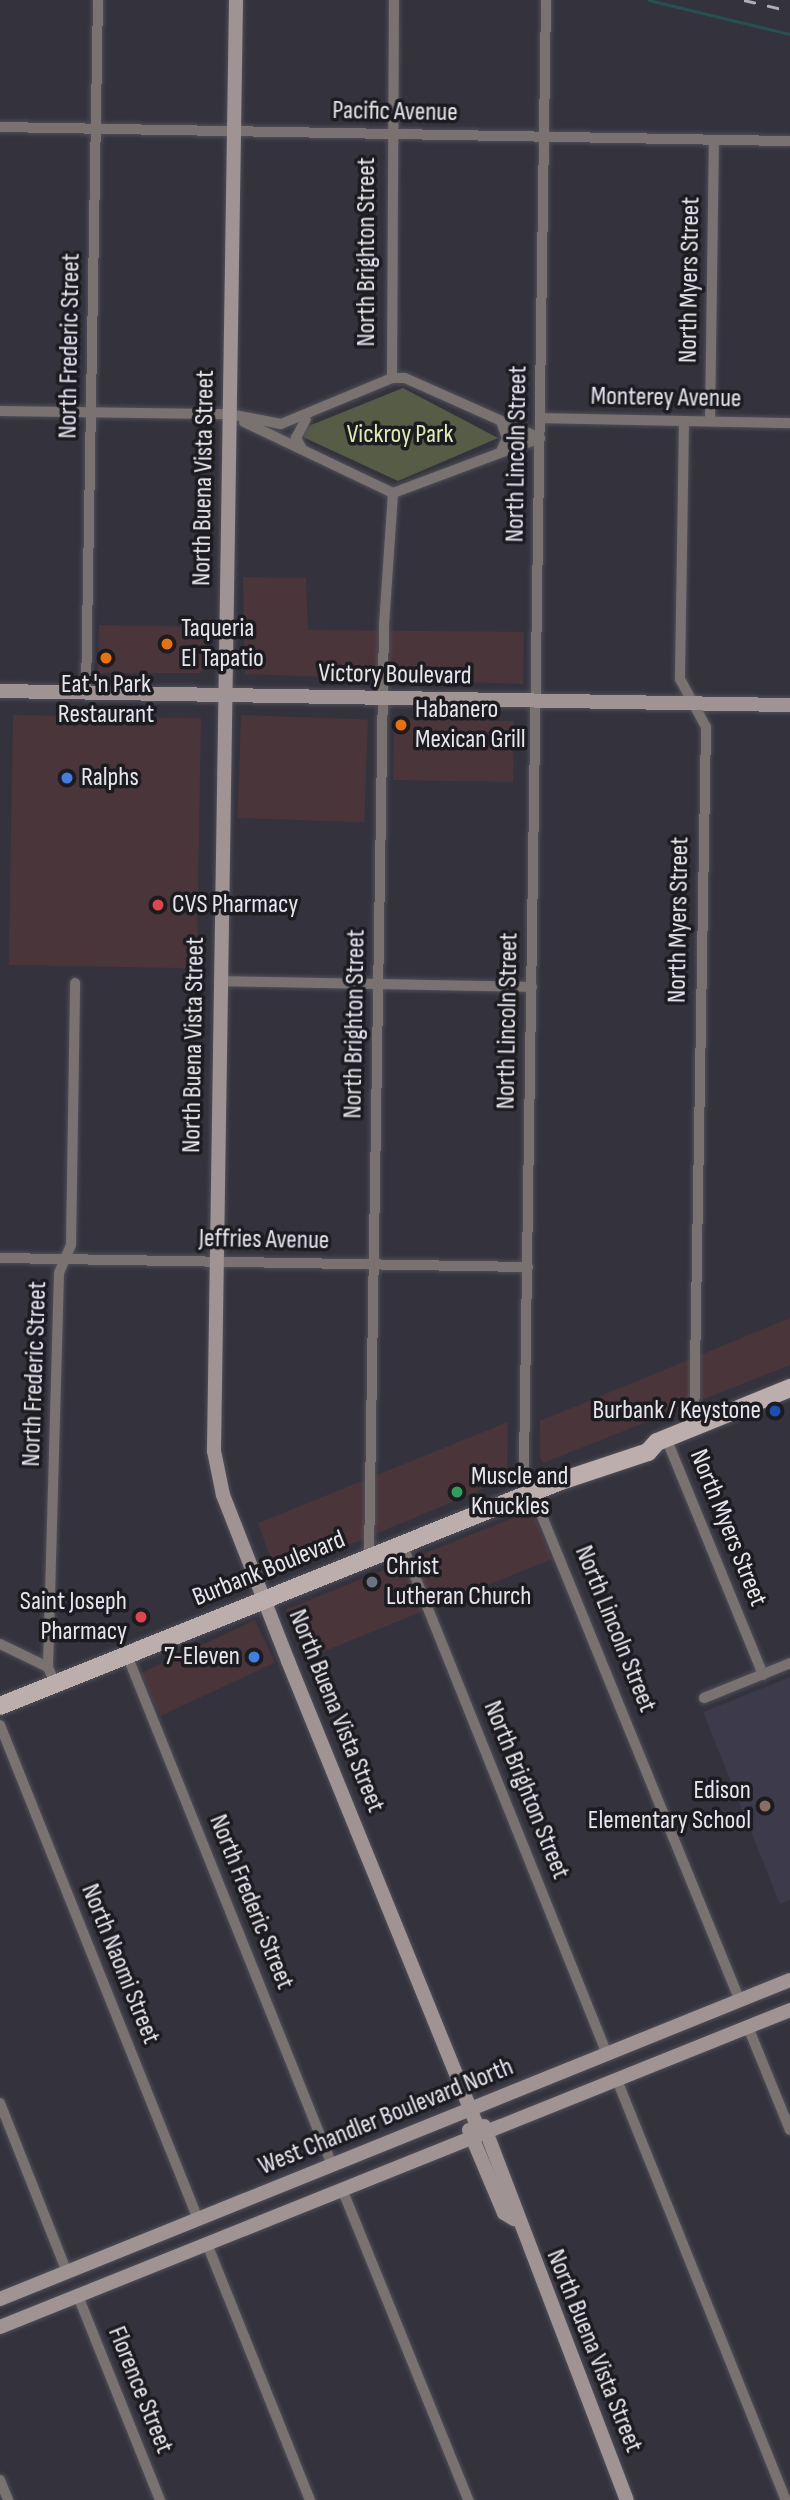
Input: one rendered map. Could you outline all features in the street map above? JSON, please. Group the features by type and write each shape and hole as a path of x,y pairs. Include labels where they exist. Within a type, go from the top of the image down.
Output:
{"main road":[{"name":"North Buena Vista Street","path":"236,0 215,1262 217,1467 265,1600 448,2049 504,2213 514,2216 627,2500"},
{"name":"Victory Boulevard","path":"0,691 790,705"},
{"name":"Burbank Boulevard","path":"0,1706 52,1675 127,1655 558,1482 567,1472 642,1441 662,1440 790,1388"},
{"name":"West Chandler Boulevard North","path":"0,2299 790,1980"},
{"path":"0,2328 790,2010"}],"street":[{"name":"North Frederic Street","path":"86,693 92,413 93,128 98,0"},
{"name":"North Brighton Street","path":"392,378 391,135 394,0"},
{"name":"North Lincoln Street","path":"546,0 538,701 524,1472 740,2001"},
{"name":"Pacific Avenue","path":"0,127 790,141"},
{"name":"North Myers Street","path":"710,421 714,141"},
{"path":"0,411 229,414 281,424 306,419 392,378 540,438"},
{"path":"229,414 393,493 540,438"},
{"name":"Monterey Avenue","path":"541,418 790,423"},
{"path":"302,449 296,438 306,419"},
{"name":"North Myers Street","path":"684,421 680,680 706,727 694,1427"},
{"path":"501,452 507,438 502,424"},
{"name":"North Brighton Street","path":"369,1557 384,699 393,493"},
{"path":"219,981 531,986"},
{"name":"North Frederic Street","path":"52,1675 59,1273 71,1245 75,983"},
{"name":"Jeffries Avenue","path":"0,1258 528,1267"},
{"name":"North Myers Street","path":"662,1440 763,1675"},
{"name":"North Brighton Street","path":"402,1544 607,2054"},
{"path":"0,1644 52,1675"},
{"name":"North Frederic Street","path":"127,1655 332,2165"},
{"path":"704,1698 790,1663"},
{"name":"North Naomi Street","path":"0,1725 198,2219"},
{"path":"748,2027 790,2130"},
{"path":"617,2080 786,2500"},
{"path":"0,2103 67,2272"},
{"path":"342,2189 468,2500"},
{"path":"207,2244 310,2500"},
{"name":"Florence Street","path":"78,2296 160,2500"},
{"path":"0,2480 8,2500"}],"shaded area":[{"path":"243,577 306,578 308,630 524,632 523,684 245,674"},
{"path":"99,625 206,627 207,666 200,673 98,673"},
{"path":"13,715 201,718 197,968 9,965"},
{"path":"241,715 368,719 364,822 237,818"},
{"path":"394,719 514,721 513,782 393,780"},
{"path":"790,1318 790,1365 543,1463 540,1457 540,1421"},
{"path":"508,1422 507,1479 277,1575 258,1523"},
{"path":"532,1510 552,1559 306,1658 286,1609"},
{"path":"255,1620 275,1663 161,1716 141,1673"},
{"name":"Edison Elementary School","path":"790,1677 790,1900 780,1904 703,1712"}],"green space":[{"name":"Vickroy Park","path":"403,388 498,438 398,481 303,437 306,427"}],"waterway":[{"path":"649,0 790,34"}],"railway":[{"path":"744,0 790,11"}],"place":[{"name":"Taqueria El Tapatio","path":"167,644"},
{"name":"Eat 'n Park Restaurant","path":"106,658"},
{"name":"Habanero Mexican Grill","path":"401,725"},
{"name":"Ralphs","path":"67,778"},
{"name":"CVS Pharmacy","path":"158,905"},
{"name":"Burbank / Keystone","path":"775,1411"},
{"name":"Muscle and Knuckles","path":"457,1492"},
{"name":"Christ Lutheran Church","path":"372,1582"},
{"name":"Saint Joseph Pharmacy","path":"141,1617"},
{"name":"7-Eleven","path":"254,1657"},
{"name":"Edison Elementary School","path":"765,1806"}]}
